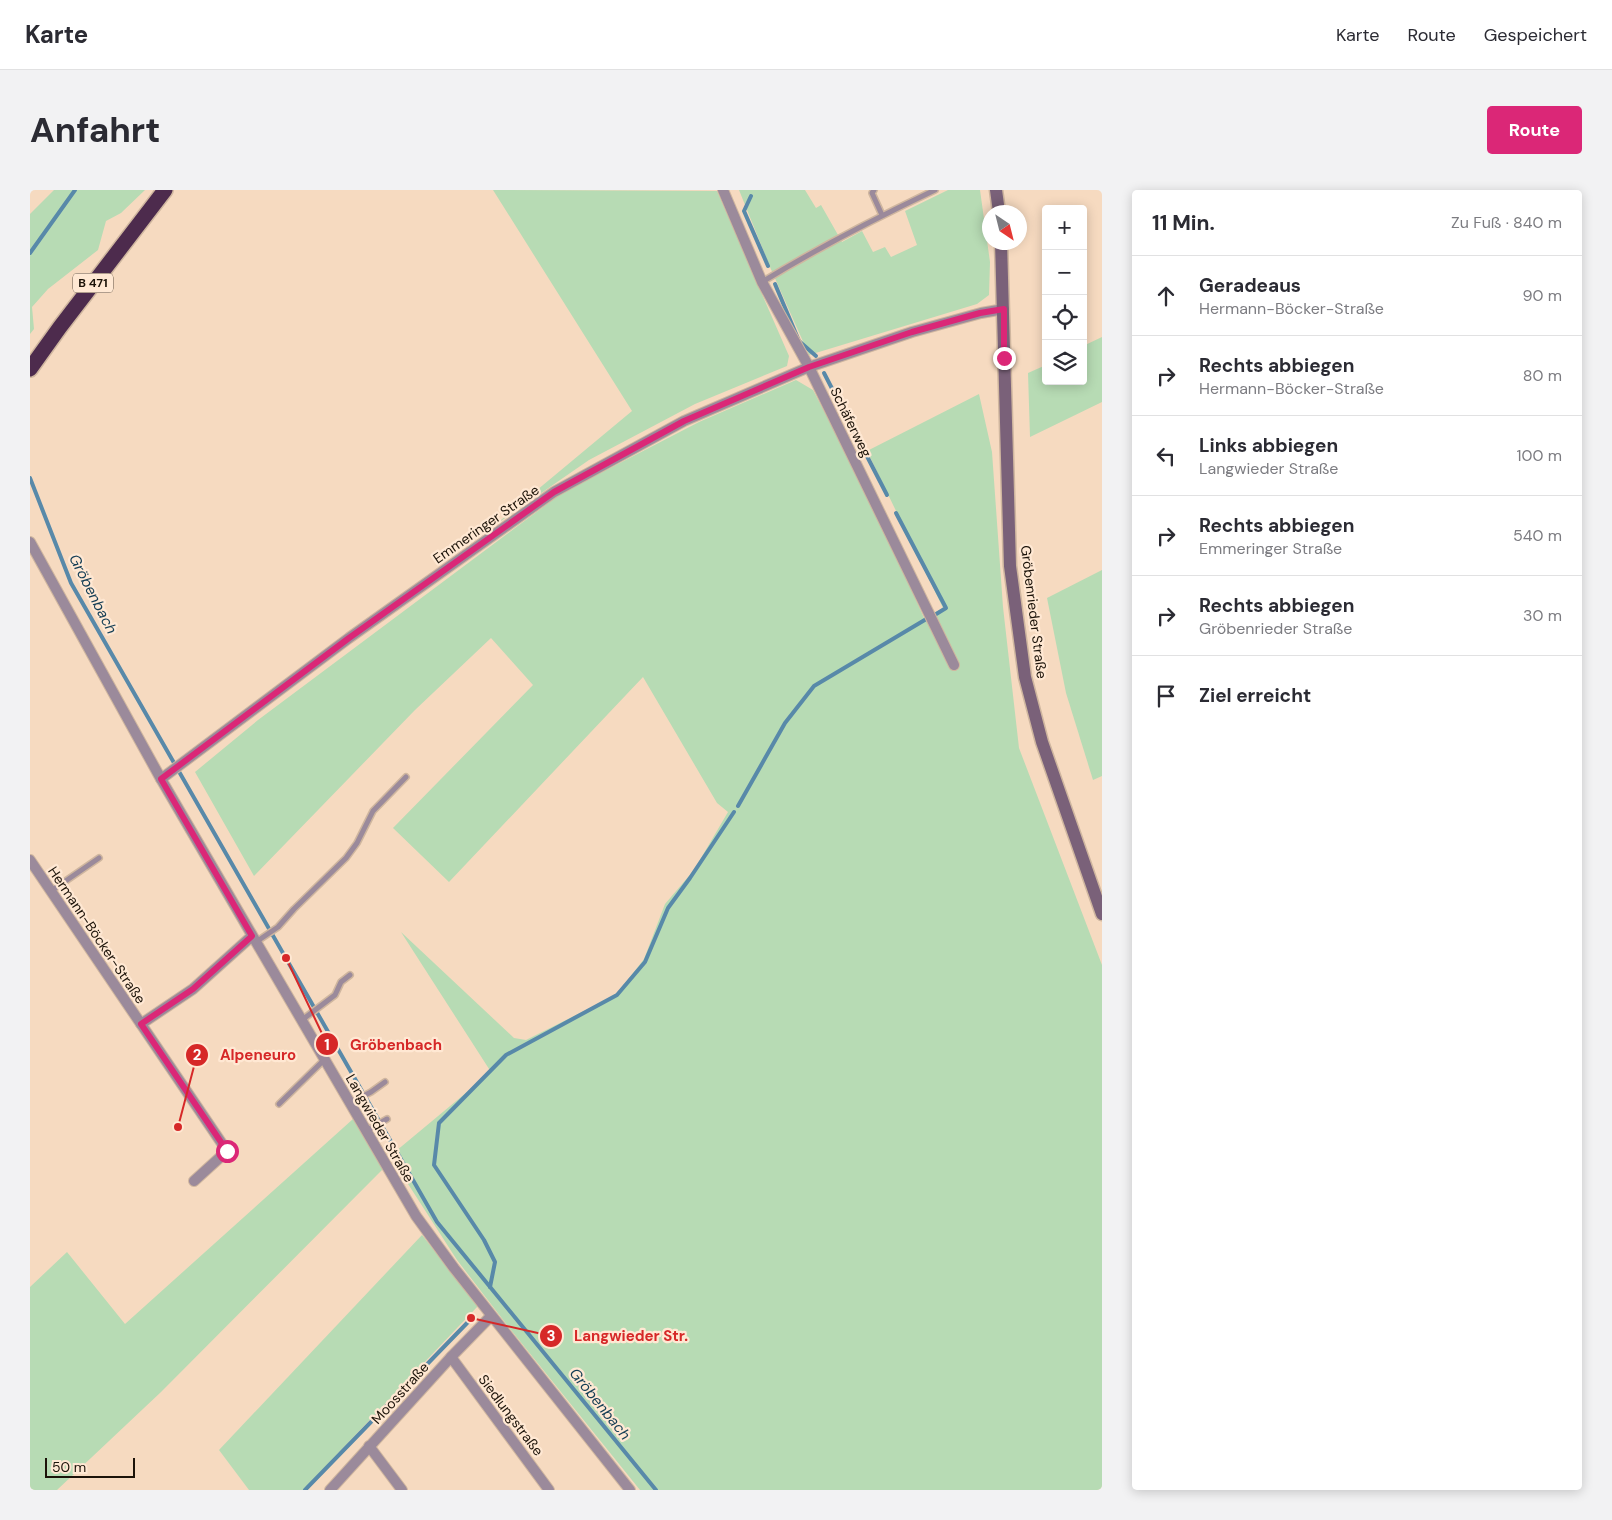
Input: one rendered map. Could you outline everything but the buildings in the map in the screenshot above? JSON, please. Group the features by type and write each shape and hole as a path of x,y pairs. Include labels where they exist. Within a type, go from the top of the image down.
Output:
{"highway":[{"name":"B 471","path":"30,369 165,190"}],"street":[{"name":"Schäferweg","path":"724,190 762,282 809,367 954,665"},
{"path":"996,190 997,205"},
{"name":"Gröbenrieder Straße","path":"1001,250 1010,566 1025,677 1042,742 1102,914"},
{"name":"Emmeringer Straße","path":"166,776 349,638 554,492 684,421 809,367 912,332 980,313 1004,309"},
{"name":"Langwieder Straße","path":"30,542 258,938 301,1021 324,1060 354,1101 416,1216 454,1268 630,1490"},
{"name":"Hermann-Böcker-Straße","path":"30,860 227,1151 194,1181"},
{"name":"Hermann-Böcker-Straße","path":"141,1024 193,989 258,938"},
{"name":"Moosstraße","path":"330,1490 451,1357 492,1316"},
{"name":"Siedlungstraße","path":"451,1357 549,1490"},
{"path":"369,1446 402,1490"}],"lane":[{"path":"874,190 872,193 882,215"},
{"path":"762,282 798,260 882,215 935,190"},
{"path":"258,938 278,927 346,858 357,844 373,811 406,776"},
{"path":"51,891 98,858"},
{"path":"301,1021 335,995 341,982 350,975"},
{"path":"278,1104 324,1060"},
{"path":"354,1101 385,1082"},
{"path":"369,1129 387,1119"}],"green space":[{"path":"54,190 145,190 121,213 106,221 98,250 48,289 32,307 34,329 30,334 30,214"},
{"path":"493,190 717,191 789,356 787,366 695,404 589,460 495,525 632,411"},
{"path":"739,190 805,190 816,208 821,205 842,242 862,231 873,252 885,247 891,257 917,245 905,211 948,190 980,190 982,205 982,250 988,250 990,262 989,295 977,304 809,355 770,267"},
{"path":"1102,337 1102,402 1030,437 1028,373 1042,367 1042,385 1087,385 1087,344"},
{"path":"796,380 813,390 877,512 924,618 943,608 867,451 979,394 992,452 1003,607 1019,748 1102,965 1102,1490 640,1490 457,1260 390,1156 491,1072 401,932 514,1038 526,1040 616,995 644,959 665,904 694,870 728,812 717,803 643,677 449,882 393,828 533,685 491,638 415,710 254,876 195,772 258,720 562,493 699,422"},
{"path":"1102,570 1102,776 1093,780 1066,693 1047,598"},
{"path":"353,1119 383,1169 161,1392 57,1490 30,1490 30,1287 67,1252 125,1324"},
{"path":"422,1235 478,1306 303,1490 249,1490 219,1450"}],"waterway":[{"path":"30,253 75,190"},
{"path":"751,196 744,211 768,266"},
{"path":"775,284 799,341 816,356"},
{"path":"824,373 887,495"},
{"name":"Gröbenbach","path":"30,478 71,583 437,1222 656,1490"},
{"path":"896,513 946,608 933,616"},
{"path":"738,806 785,723 814,686 928,618"},
{"path":"490,1287 495,1262 484,1240 434,1165 439,1123 506,1055 617,995 645,962 668,908 734,812"},
{"path":"305,1490 469,1321"}],"place":[{"name":"Gröbenbach","path":"286,958"},
{"name":"Alpeneuro","path":"178,1127"},
{"name":"Langwieder Str.","path":"471,1318"}],"route":[{"path":"227,1151 141,1024 193,989 252,936 161,779 349,638 554,492 684,421 809,367 912,332 980,313 1004,309 1004,358"}]}
